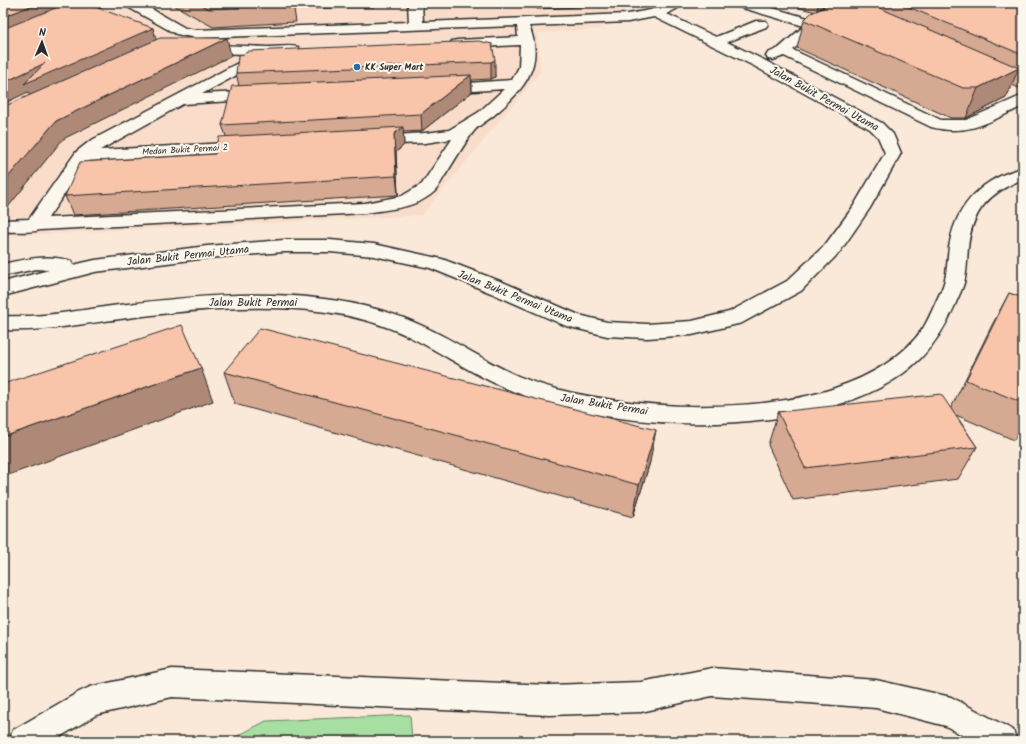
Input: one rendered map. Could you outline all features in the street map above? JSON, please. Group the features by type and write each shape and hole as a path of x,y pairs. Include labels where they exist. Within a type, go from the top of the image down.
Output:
{"street":[{"path":"54,22 98,3"},
{"path":"131,3 181,31 196,34 522,22 598,25 628,18 659,8 671,7 677,3"},
{"path":"415,3 416,26"},
{"path":"741,3 813,24"},
{"path":"759,63 784,51 833,7 843,17"},
{"name":"Jalan Bukit Permai Utama","path":"3,289 38,279 95,266 207,252 284,246 330,246 374,250 435,263 498,288 573,321 607,328 647,331 692,328 735,318 794,286 832,249 861,208 893,153 890,142 885,134 876,126 759,63 716,42 659,8"},
{"path":"359,141 439,137 453,134 468,128 492,109 517,84 526,69 528,56 522,22"},
{"path":"716,42 761,24"},
{"path":"446,44 526,41"},
{"path":"187,50 303,50"},
{"path":"34,226 82,156 96,145 271,51"},
{"path":"784,51 937,124 954,126 969,125 1023,99"},
{"path":"431,88 517,84"},
{"path":"1009,92 1023,99"},
{"path":"180,100 274,95"},
{"path":"3,226 34,226 365,208 408,201 428,188 468,128"},
{"name":"Medan Bukit Permai 2","path":"82,156 264,146"},
{"name":"Jalan Bukit Permai","path":"10,324 192,304 245,301 300,303 356,310 380,316 406,327 484,370 553,397 584,404 650,413 682,415 727,415 807,405 840,396 878,380 906,360 921,344 935,327 952,288 960,239 965,220 972,205 985,192 1023,173"},
{"name":"Jalan Bukit Permai Utama","path":"3,270 36,263 95,266"},
{"path":"24,741 90,702 172,683 549,700 642,697 712,682 876,694 951,712 1002,741"}],"shaded area":[{"path":"3,3 634,3 599,29 538,33 540,72 422,215 3,236"}],"green space":[{"path":"410,715 412,741 228,741 266,721"}],"building":[{"path":"3,3 38,3 3,17"},
{"path":"68,3 84,3 153,28 24,84 45,63 3,83 3,29"},
{"path":"197,3 290,3 293,4 209,9"},
{"path":"836,3 868,3 1019,68 978,88 963,88 804,20 811,13"},
{"path":"899,3 1023,4 1023,55"},
{"path":"160,38 227,38 56,121 3,183 3,107"},
{"path":"479,41 492,44 495,60 491,62 236,73 238,57 249,51"},
{"path":"471,75 421,114 222,125 232,86"},
{"path":"403,127 394,134 396,176 65,196 80,162 215,154 219,137"},
{"path":"1009,293 1023,298 1023,403 966,380"},
{"path":"182,325 201,368 3,437 3,384"},
{"path":"260,328 656,430 639,485 224,372"},
{"path":"941,394 977,447 805,468 778,412"}],"place":[{"name":"KK Super Mart","path":"357,67"}]}
